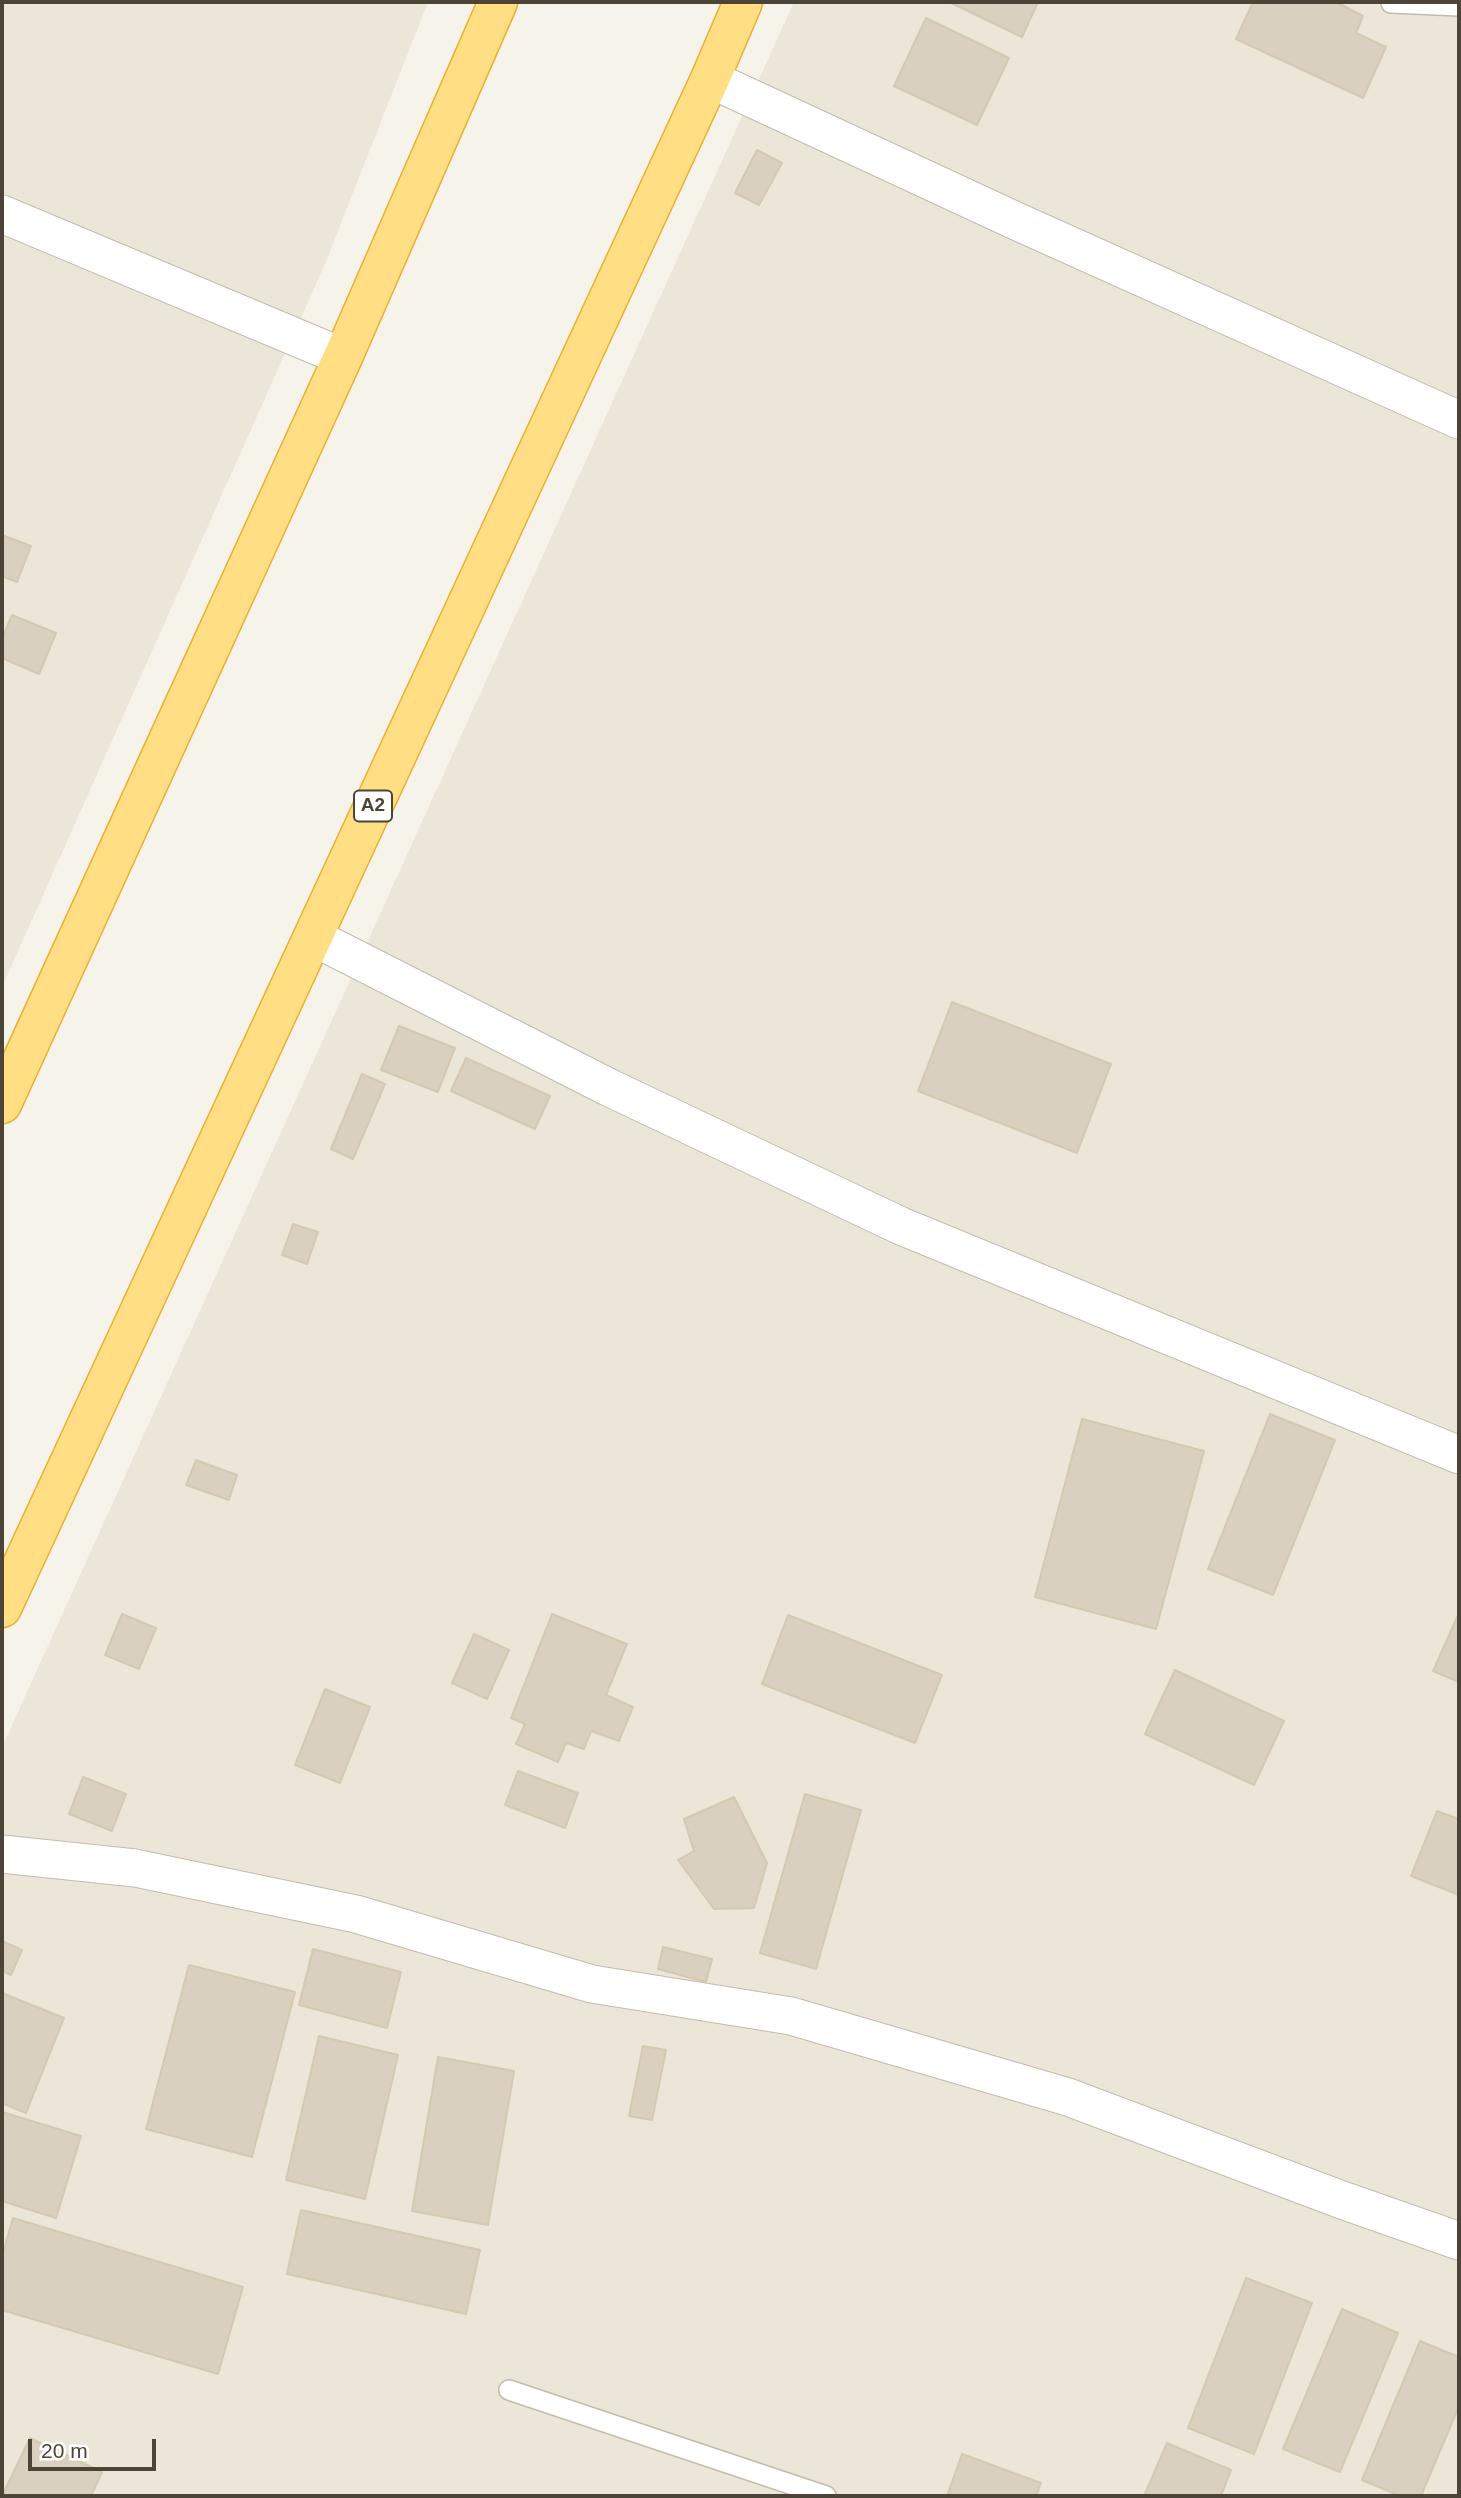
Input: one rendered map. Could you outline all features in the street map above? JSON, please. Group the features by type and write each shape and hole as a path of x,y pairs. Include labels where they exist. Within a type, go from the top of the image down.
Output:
{"highway":[{"path":"2,1104 343,358 498,2"},
{"name":"A2","path":"2,1608 710,79 743,2"}],"street":[{"path":"710,79 1016,221 1459,419"},
{"path":"2,214 343,358"},
{"path":"313,937 608,1087 901,1226 1459,1455"},
{"path":"2,1854 148,1871 356,1914 592,1984 791,2016 1068,2097 1459,2241"}],"lane":[{"path":"1391,3 1459,6"},
{"path":"509,2390 826,2496"}],"shaded area":[{"path":"2,2 428,2 325,264 2,987"},
{"path":"794,2 1459,2 1459,2496 2,2496 2,1747"}],"building":[{"path":"949,2 1038,2 1022,37"},
{"path":"1253,2 1336,2 1363,16 1356,33 1386,47 1363,98 1236,39"},
{"path":"926,18 1009,58 977,125 894,86"},
{"path":"757,150 782,163 759,205 735,193"},
{"path":"2,535 31,546 17,582 2,576"},
{"path":"12,615 56,633 39,674 2,658 2,639"},
{"path":"952,1002 1111,1064 1077,1153 918,1091"},
{"path":"399,1026 455,1048 438,1092 381,1070"},
{"path":"466,1058 550,1096 535,1129 451,1091"},
{"path":"362,1074 385,1084 353,1159 331,1149"},
{"path":"293,1224 318,1232 307,1264 282,1255"},
{"path":"1270,1414 1335,1440 1273,1595 1208,1569"},
{"path":"1082,1419 1204,1451 1156,1629 1035,1597"},
{"path":"196,1460 237,1475 229,1500 186,1485"},
{"path":"1459,1613 1459,1682 1433,1671"},
{"path":"122,1614 156,1628 139,1669 105,1655"},
{"path":"552,1614 627,1644 606,1695 633,1707 619,1741 591,1731 584,1749 566,1743 558,1762 516,1744 525,1724 511,1718"},
{"path":"788,1615 942,1675 915,1743 762,1684"},
{"path":"474,1634 509,1650 487,1699 452,1683"},
{"path":"1175,1670 1284,1721 1254,1785 1145,1734"},
{"path":"325,1689 370,1707 340,1783 295,1765"},
{"path":"518,1771 578,1793 565,1828 505,1805"},
{"path":"83,1777 126,1794 112,1831 69,1814"},
{"path":"805,1794 861,1810 816,1969 760,1953"},
{"path":"734,1797 767,1863 754,1908 714,1909 678,1860 694,1851 684,1819"},
{"path":"1437,1811 1459,1819 1459,1895 1411,1876"},
{"path":"2,1941 22,1950 11,1975 2,1971"},
{"path":"663,1947 712,1959 706,1982 658,1969"},
{"path":"313,1949 401,1972 387,2028 299,2005"},
{"path":"189,1965 295,1992 252,2157 146,2129"},
{"path":"2,1993 64,2018 26,2113 2,2103"},
{"path":"319,2036 398,2055 365,2199 286,2180"},
{"path":"643,2046 666,2050 652,2120 629,2116"},
{"path":"438,2057 514,2071 488,2225 412,2211"},
{"path":"2,2112 81,2136 56,2218 2,2201"},
{"path":"301,2210 480,2250 466,2314 287,2274"},
{"path":"13,2218 243,2287 218,2374 2,2310 2,2256"},
{"path":"1246,2278 1312,2303 1254,2454 1188,2428"},
{"path":"1342,2309 1398,2333 1340,2472 1283,2449"},
{"path":"1420,2341 1459,2357 1459,2406 1421,2496 1400,2496 1362,2480"},
{"path":"30,2438 102,2472 91,2496 2,2496"},
{"path":"1167,2443 1231,2470 1221,2496 1144,2496"},
{"path":"962,2454 1041,2483 1036,2496 947,2496"}]}
